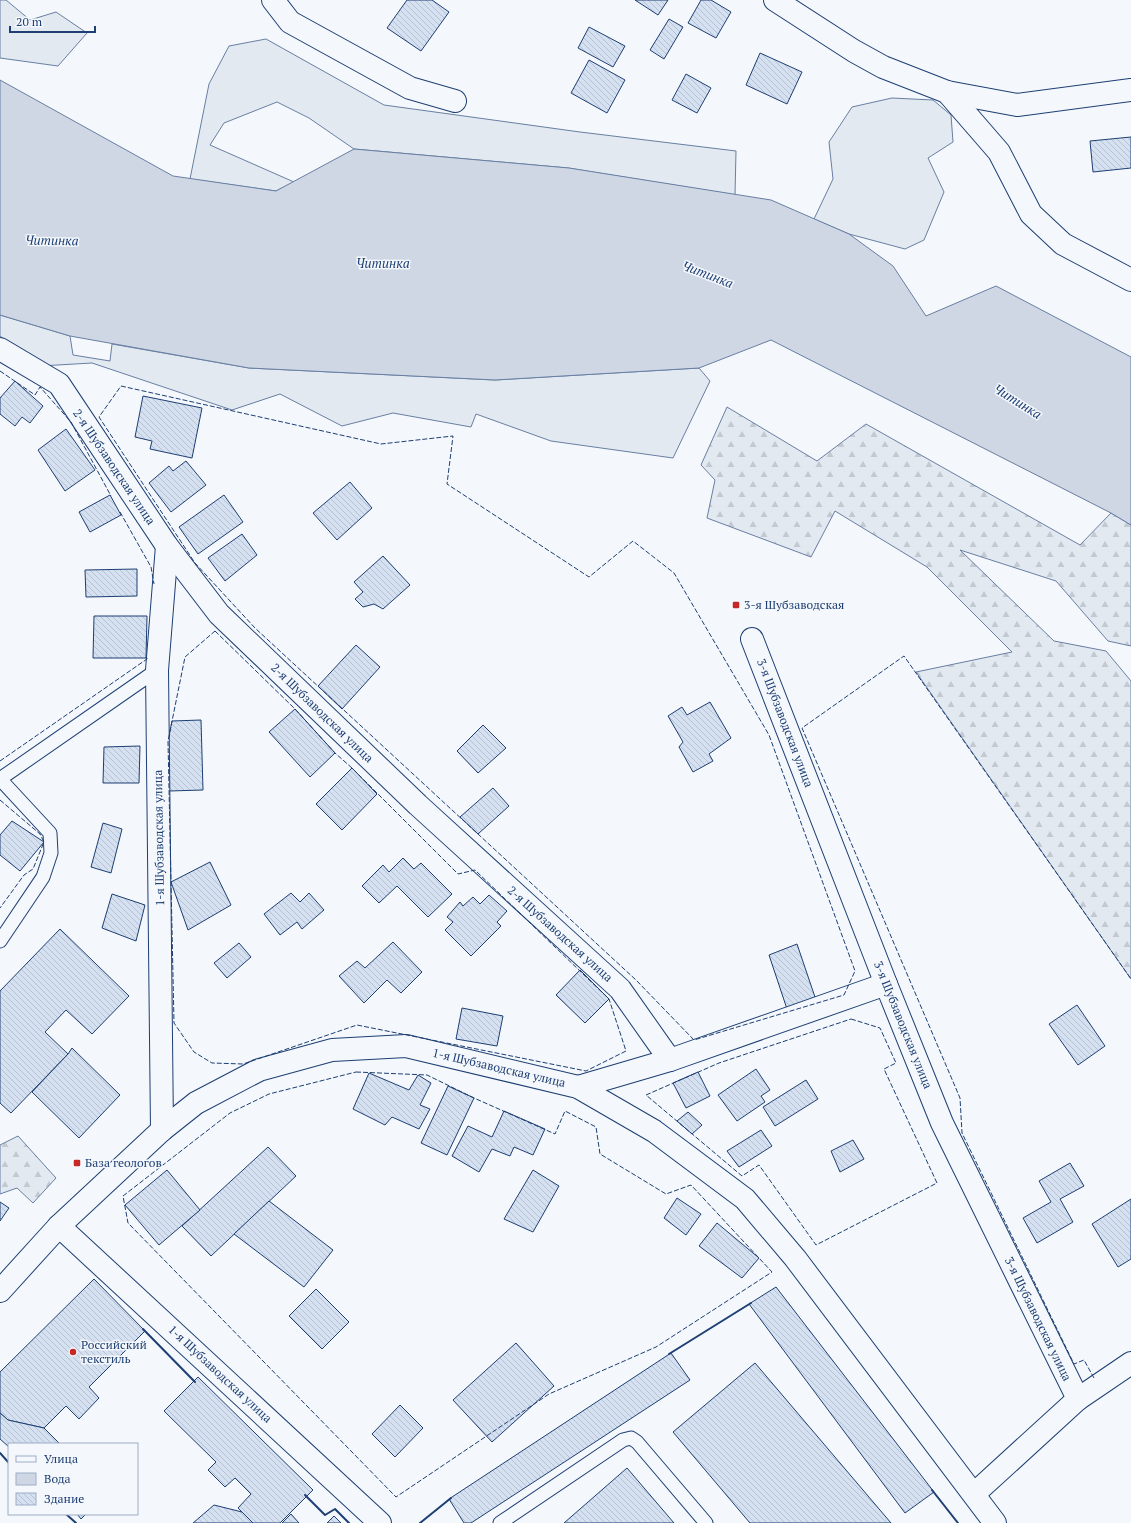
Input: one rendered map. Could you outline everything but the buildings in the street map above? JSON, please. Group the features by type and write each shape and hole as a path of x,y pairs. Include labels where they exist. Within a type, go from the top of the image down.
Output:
{"street":[{"path":"273,0 290,22 410,88 455,101"},
{"path":"779,1 854,51 883,67 947,92 1017,105 1131,90"},
{"path":"947,92 999,152 1031,214 1063,244 1131,280"},
{"name":"2-я Шубзаводская улица","path":"0,349 59,384 167,546 219,614 418,806 620,989 670,1060"},
{"name":"1-я Шубзаводская улица","path":"162,1130 156,670 167,546"},
{"name":"3-я Шубзаводская улица","path":"752,639 886,984 942,1123 1078,1399"},
{"path":"578,1087 670,1060 886,984"},
{"name":"1-я Шубзаводская улица","path":"0,1291 59,1226 162,1130 196,1103 259,1070 332,1050 406,1046 578,1087 654,1131 745,1199 795,1258 974,1494"},
{"name":"1-я Шубзаводская улица","path":"59,1226 380,1523"},
{"path":"995,1523 974,1494 1078,1399 1131,1362"}],"lane":[{"path":"0,941 43,877 51,853 50,833 0,779 156,670"},
{"path":"500,1523 624,1440 631,1438 638,1442 706,1523"}],"green space":[{"path":"0,0 6,0 30,20 56,12 87,33 58,66 0,58"},
{"path":"266,39 384,105 580,132 736,151 735,195 568,168 354,149 309,118 277,102 224,123 210,145 294,182 276,191 190,179 209,84 229,46"},
{"path":"892,98 933,100 951,115 953,142 928,158 944,192 924,240 905,249 849,234 814,219 833,179 829,142 852,107"},
{"path":"0,315 70,336 73,355 110,361 112,344 249,368 495,380 699,368 710,381 673,458 551,441 476,414 471,427 393,413 342,426 280,394 232,410 92,363 40,366 0,336"},
{"path":"727,407 817,461 866,424 1080,545 1111,513 1131,525 1131,646 1108,641 1056,581 960,550 1054,641 1106,651 1131,681 1131,979 916,672 1012,652 927,567 835,511 811,557 707,518 715,480 701,465"},
{"path":"18,1136 56,1178 33,1203 17,1188 0,1194 0,1145"}],"water":[{"name":"Читинка","path":"0,80 173,176 276,191 354,149 569,168 771,200 849,234 893,266 926,316 996,286 1131,357 1131,525 1111,513 771,340 699,368 495,380 249,368 70,336 0,315"}],"fence":[{"path":"0,371 35,395 40,387 71,422 111,496"},
{"path":"121,386 381,444 453,436 447,484 589,577 633,541 674,573 769,735 855,971 844,995 694,1040 636,980 255,628 195,563 99,417 121,386"},
{"path":"120,512 151,567 154,584"},
{"path":"215,631 295,709 335,753 352,768 458,874 475,870 609,999 626,1051 586,1071 357,1025 243,1064 212,1063 194,1052 174,1023 168,741 185,657 215,631"},
{"path":"1094,1378 1084,1360 1074,1364 962,1133 960,1098 802,728 904,656 1131,979"},
{"path":"0,761 147,659 147,657"},
{"path":"0,800 40,834 44,842 33,869 24,875 0,908"},
{"path":"851,1019 880,1028 896,1063 884,1069 937,1183 816,1245 759,1165 742,1176 646,1095 719,1063 851,1019"},
{"path":"356,1072 427,1075 474,1098 555,1134 565,1111 596,1127 600,1154 666,1194 691,1185 772,1272 656,1347 549,1394 396,1497 128,1223 123,1196 230,1113 269,1094 356,1072"}],"wall":[{"path":"669,1354 751,1303"},
{"path":"143,1329 195,1382"},
{"path":"0,1453 8,1462"},
{"path":"932,1490 958,1523"},
{"path":"305,1495 325,1515 335,1509 349,1523"},
{"path":"420,1523 451,1498"},
{"path":"67,1515 76,1523"}],"place":[{"name":"3-я Шубзаводская","path":"736,605"},
{"name":"База геологов","path":"77,1163"},
{"name":"Российский текстиль","path":"73,1352"}]}
